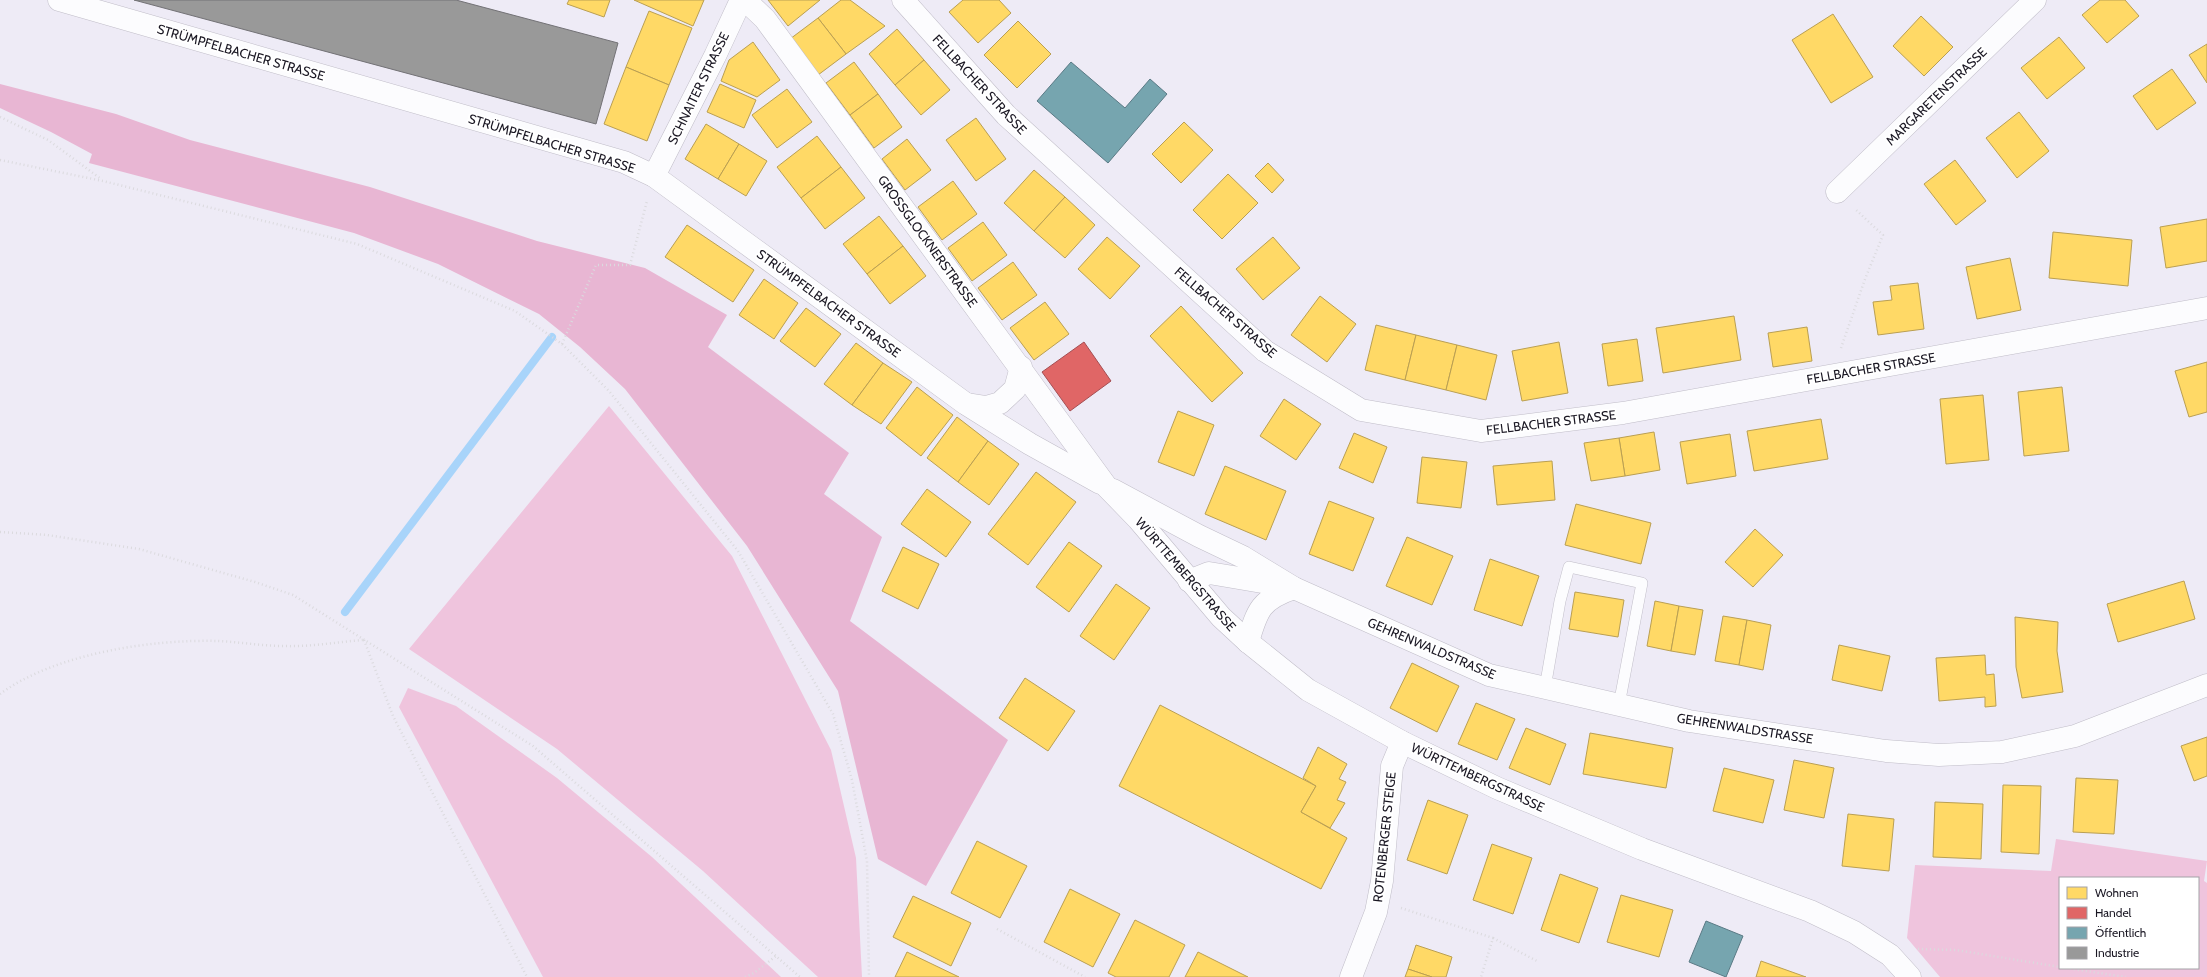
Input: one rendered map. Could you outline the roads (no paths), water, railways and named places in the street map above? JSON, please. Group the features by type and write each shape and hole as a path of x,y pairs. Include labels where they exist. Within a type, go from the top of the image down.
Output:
{"street":[{"name":"STRÜMPFELBACHER STRASSE","path":"59,0 624,162 654,176 966,404 1030,444 1106,486"},
{"name":"SCHNAITER STRASSE","path":"654,176 741,0"},
{"name":"GROSSGLOCKNERSTRASSE","path":"745,0 765,19 1106,486"},
{"name":"FELLBACHER STRASSE","path":"903,0 1006,115 1265,350 1361,410 1481,431 1623,413 2207,308"},
{"name":"MARGARETENSTRASSE","path":"1837,192 2035,0"},
{"path":"966,404 986,408 1000,403 1015,389 1021,368"},
{"name":"WÜRTTEMBERGSTRASSE","path":"1106,486 1138,519 1221,618 1248,642 1308,690 1402,742 1497,788 1635,846 1810,911 1854,932 1890,955 1910,977"},
{"name":"GEHRENWALDSTRASSE","path":"1106,486 1199,536 1243,557 1294,588 1489,675 1689,721 1886,751 1939,755 2002,752 2075,736 2207,686"},
{"name":"GEHRENWALDSTRASSE","path":"1189,581 1209,573 1294,588"},
{"path":"1248,642 1254,620 1265,601 1294,588"},
{"name":"ROTENBERGER STEIGE","path":"1351,977 1376,912 1382,881 1392,766 1402,742"}],"lane":[{"path":"1545,688 1560,601 1570,567 1642,583 1619,705"}],"waterway":[{"path":"345,612 552,337"}]}
